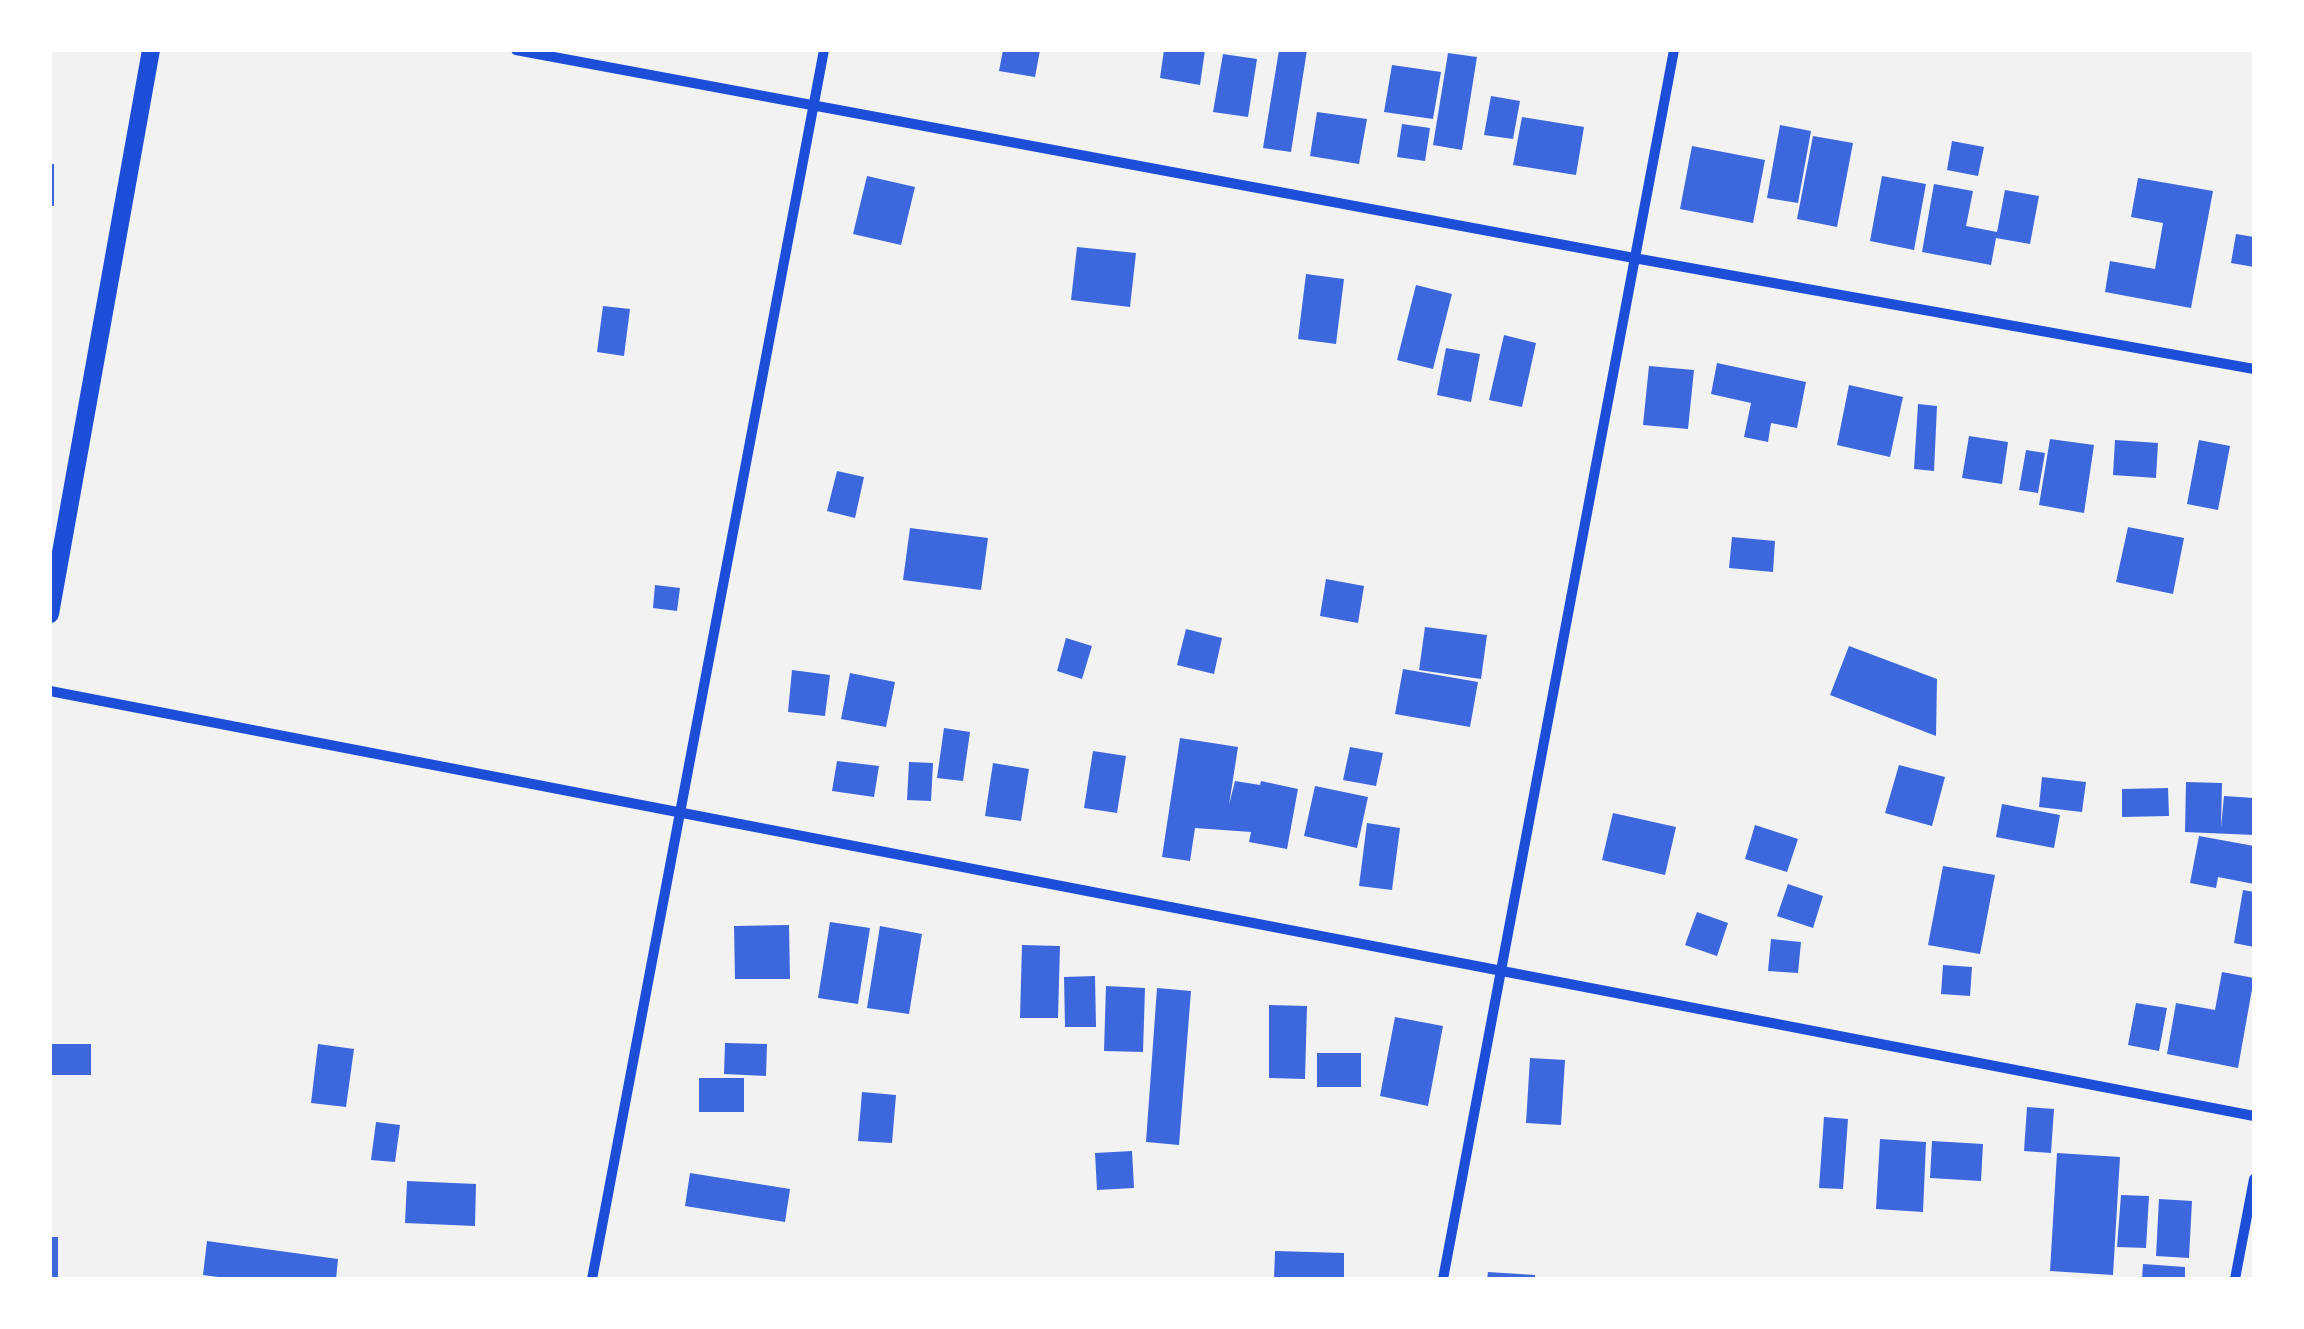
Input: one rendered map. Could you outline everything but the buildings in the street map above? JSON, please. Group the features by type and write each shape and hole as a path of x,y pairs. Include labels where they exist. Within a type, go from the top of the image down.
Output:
{"street":[{"path":"50,614 151,50"},
{"path":"516,50 2254,369"},
{"path":"592,1279 824,50"},
{"path":"1443,1279 1674,50"},
{"path":"50,691 2254,1116"},
{"path":"2235,1279 2254,1179"}]}
